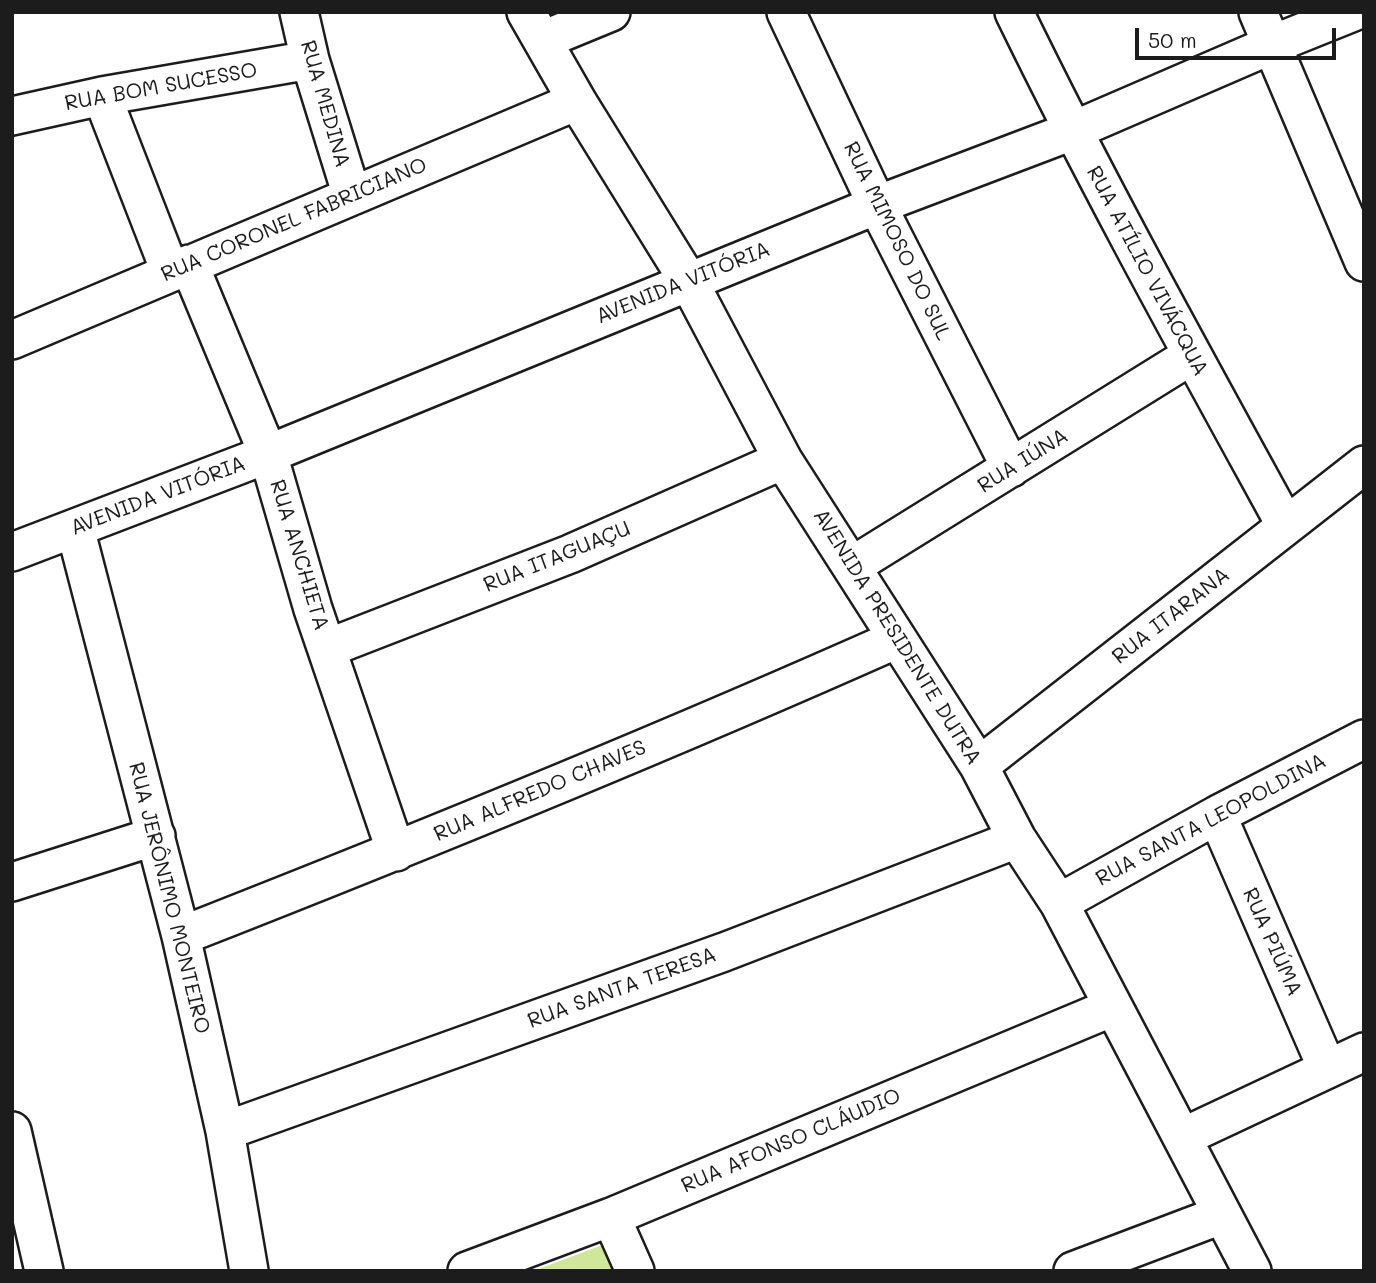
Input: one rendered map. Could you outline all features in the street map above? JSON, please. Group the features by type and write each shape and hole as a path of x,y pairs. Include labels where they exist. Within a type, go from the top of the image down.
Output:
{"street":[{"name":"RUA MEDINA","path":"299,12 310,60 352,196"},
{"path":"535,26 611,12"},
{"name":"RUA MIMOSO DO SUL","path":"786,12 877,205 1011,468"},
{"name":"RUA ATÍLIO VIVÁCQUA","path":"1014,12 1072,131 1286,526"},
{"name":"AVENIDA VITÓRIA","path":"12,552 268,454 877,205 1072,131 1265,28 1353,12"},
{"name":"AVENIDA PRESIDENTE DUTRA","path":"535,26 577,101 689,282 783,460 979,766 1017,839 1059,902 1252,1271"},
{"path":"1265,28 1364,262"},
{"name":"RUA BOM SUCESSO","path":"12,116 102,96 310,60"},
{"name":"RUA ANCHIETA","path":"102,96 268,454 313,609 396,852"},
{"name":"RUA CORONEL FABRICIANO","path":"12,340 577,101"},
{"name":"RUA IÚNA","path":"852,566 1192,355"},
{"name":"RUA ITAGUAÇU","path":"328,648 570,554 783,460"},
{"name":"RUA ITARANA","path":"979,766 1364,465"},
{"name":"RUA JERÔNIMO MONTEIRO","path":"75,528 181,936 225,1132 249,1271"},
{"name":"RUA ALFREDO CHAVES","path":"181,936 396,852 897,639"},
{"name":"RUA SANTA LEOPOLDINA","path":"1059,902 1364,739"},
{"name":"RUA PIÚMA","path":"1217,816 1327,1068"},
{"path":"12,882 156,836"},
{"name":"RUA SANTA TERESA","path":"225,1132 724,952 1017,839"},
{"name":"RUA AFONSO CLÁUDIO","path":"467,1271 611,1217 1113,1007"},
{"path":"1183,1137 1327,1068 1363,1056"},
{"path":"12,1131 23,1229 44,1271"},
{"path":"1073,1271 1221,1215"},
{"path":"611,1217 635,1271"}],"green space":[{"path":"613,1241 624,1271 533,1271"}]}
